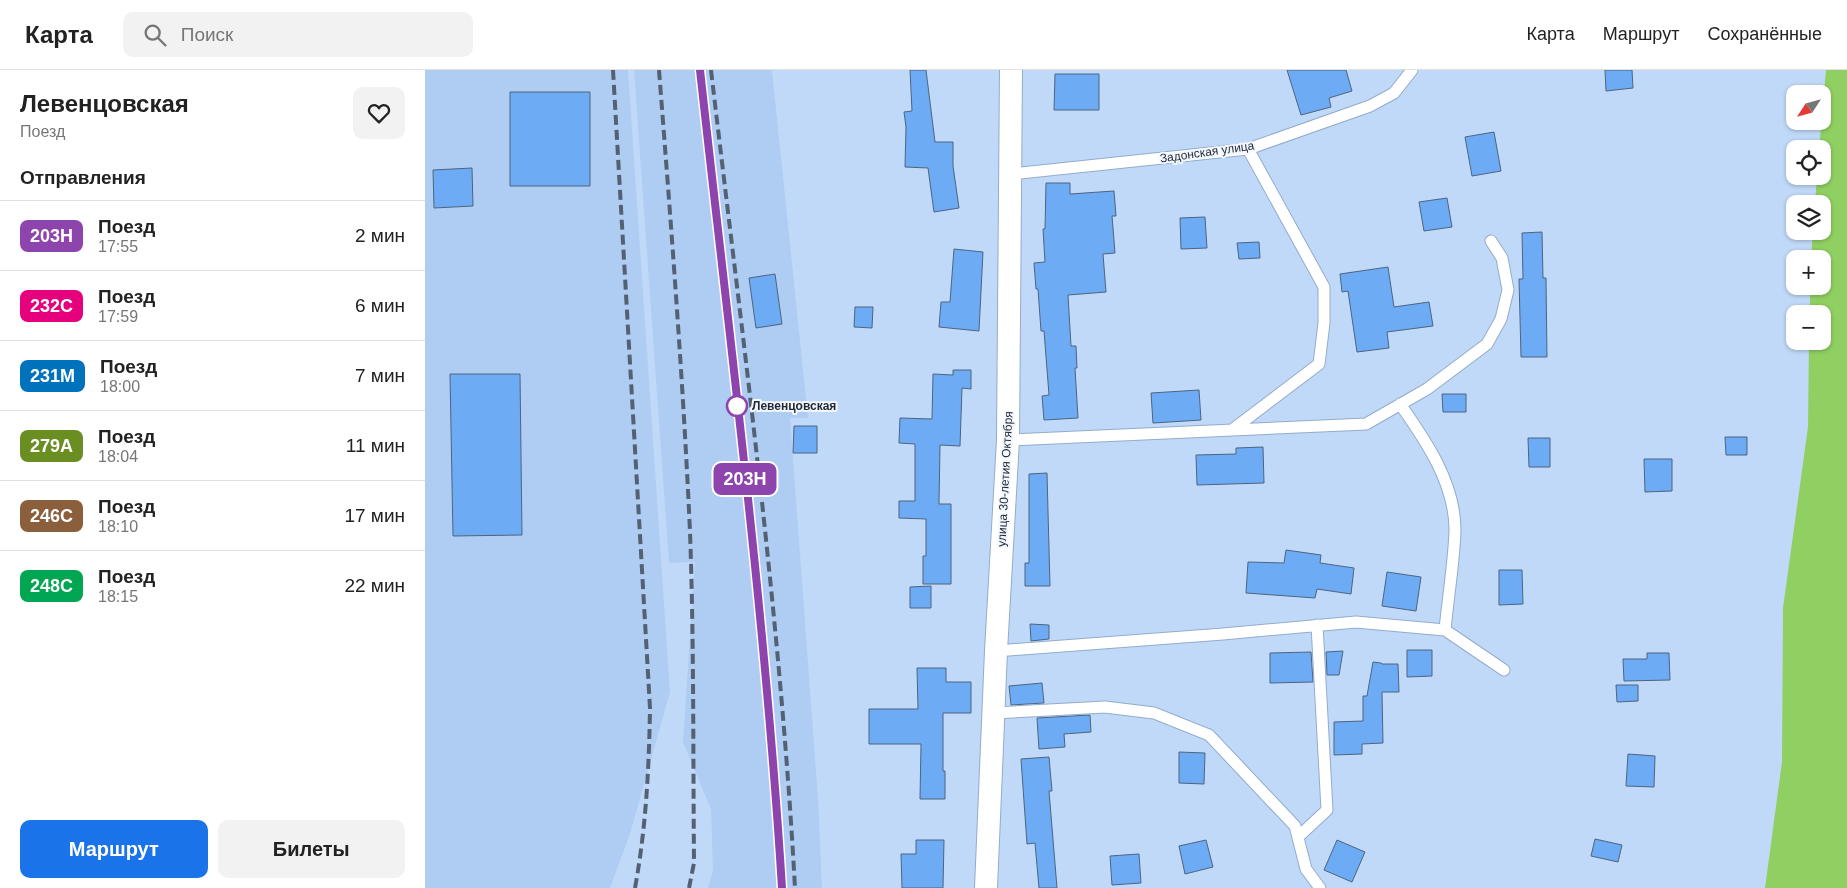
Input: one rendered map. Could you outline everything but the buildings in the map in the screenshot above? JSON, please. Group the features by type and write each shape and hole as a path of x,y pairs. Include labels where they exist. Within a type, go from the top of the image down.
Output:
{"street":[{"name":"улица 30-летия Октября","path":"986,888 996,651 1008,440 1011,70"}],"lane":[{"name":"Задонская улица","path":"1011,174 1248,149 1370,106 1394,93 1412,70"},
{"path":"1231,430 1319,364 1324,324 1324,287 1248,149"},
{"path":"1008,440 1366,424 1427,390 1487,344 1501,319 1508,290 1502,258 1491,241"},
{"path":"1400,404 1423,436 1439,466 1450,499 1455,529 1445,630"},
{"path":"996,651 1356,622 1445,630 1504,670"},
{"path":"1298,837 1327,810 1317,626"},
{"path":"994,712 1105,707 1154,713 1209,735 1295,826 1306,868 1320,888"}],"shaded area":[{"path":"425,70 628,70 670,692 630,834 610,888 425,888"},
{"path":"634,70 772,70 808,418 790,418 818,799 822,888 708,888 713,871 711,809 683,742 695,562 669,563"},
{"path":"1826,70 1847,70 1847,888 1765,888 1782,762 1783,608 1808,427 1809,350 1831,350 1831,305 1810,305 1810,295 1831,295 1831,250 1812,250 1812,240 1831,240 1831,195 1816,195 1816,185 1831,185 1831,140 1820,140 1821,130 1831,130 1831,85 1825,85"}],"railway":[{"path":"613,70 650,708 646,798 635,888"},
{"path":"659,70 680,359 690,532 693,656 694,863 689,888"},
{"path":"700,70 756,580 775,785 782,888"},
{"path":"711,70 748,376 770,580 780,683 795,888"}],"train":[{"name":"203Н","path":"700,70 757,578 775,776 782,888"}],"place":[{"name":"Левенцовская","path":"737,406"}]}
